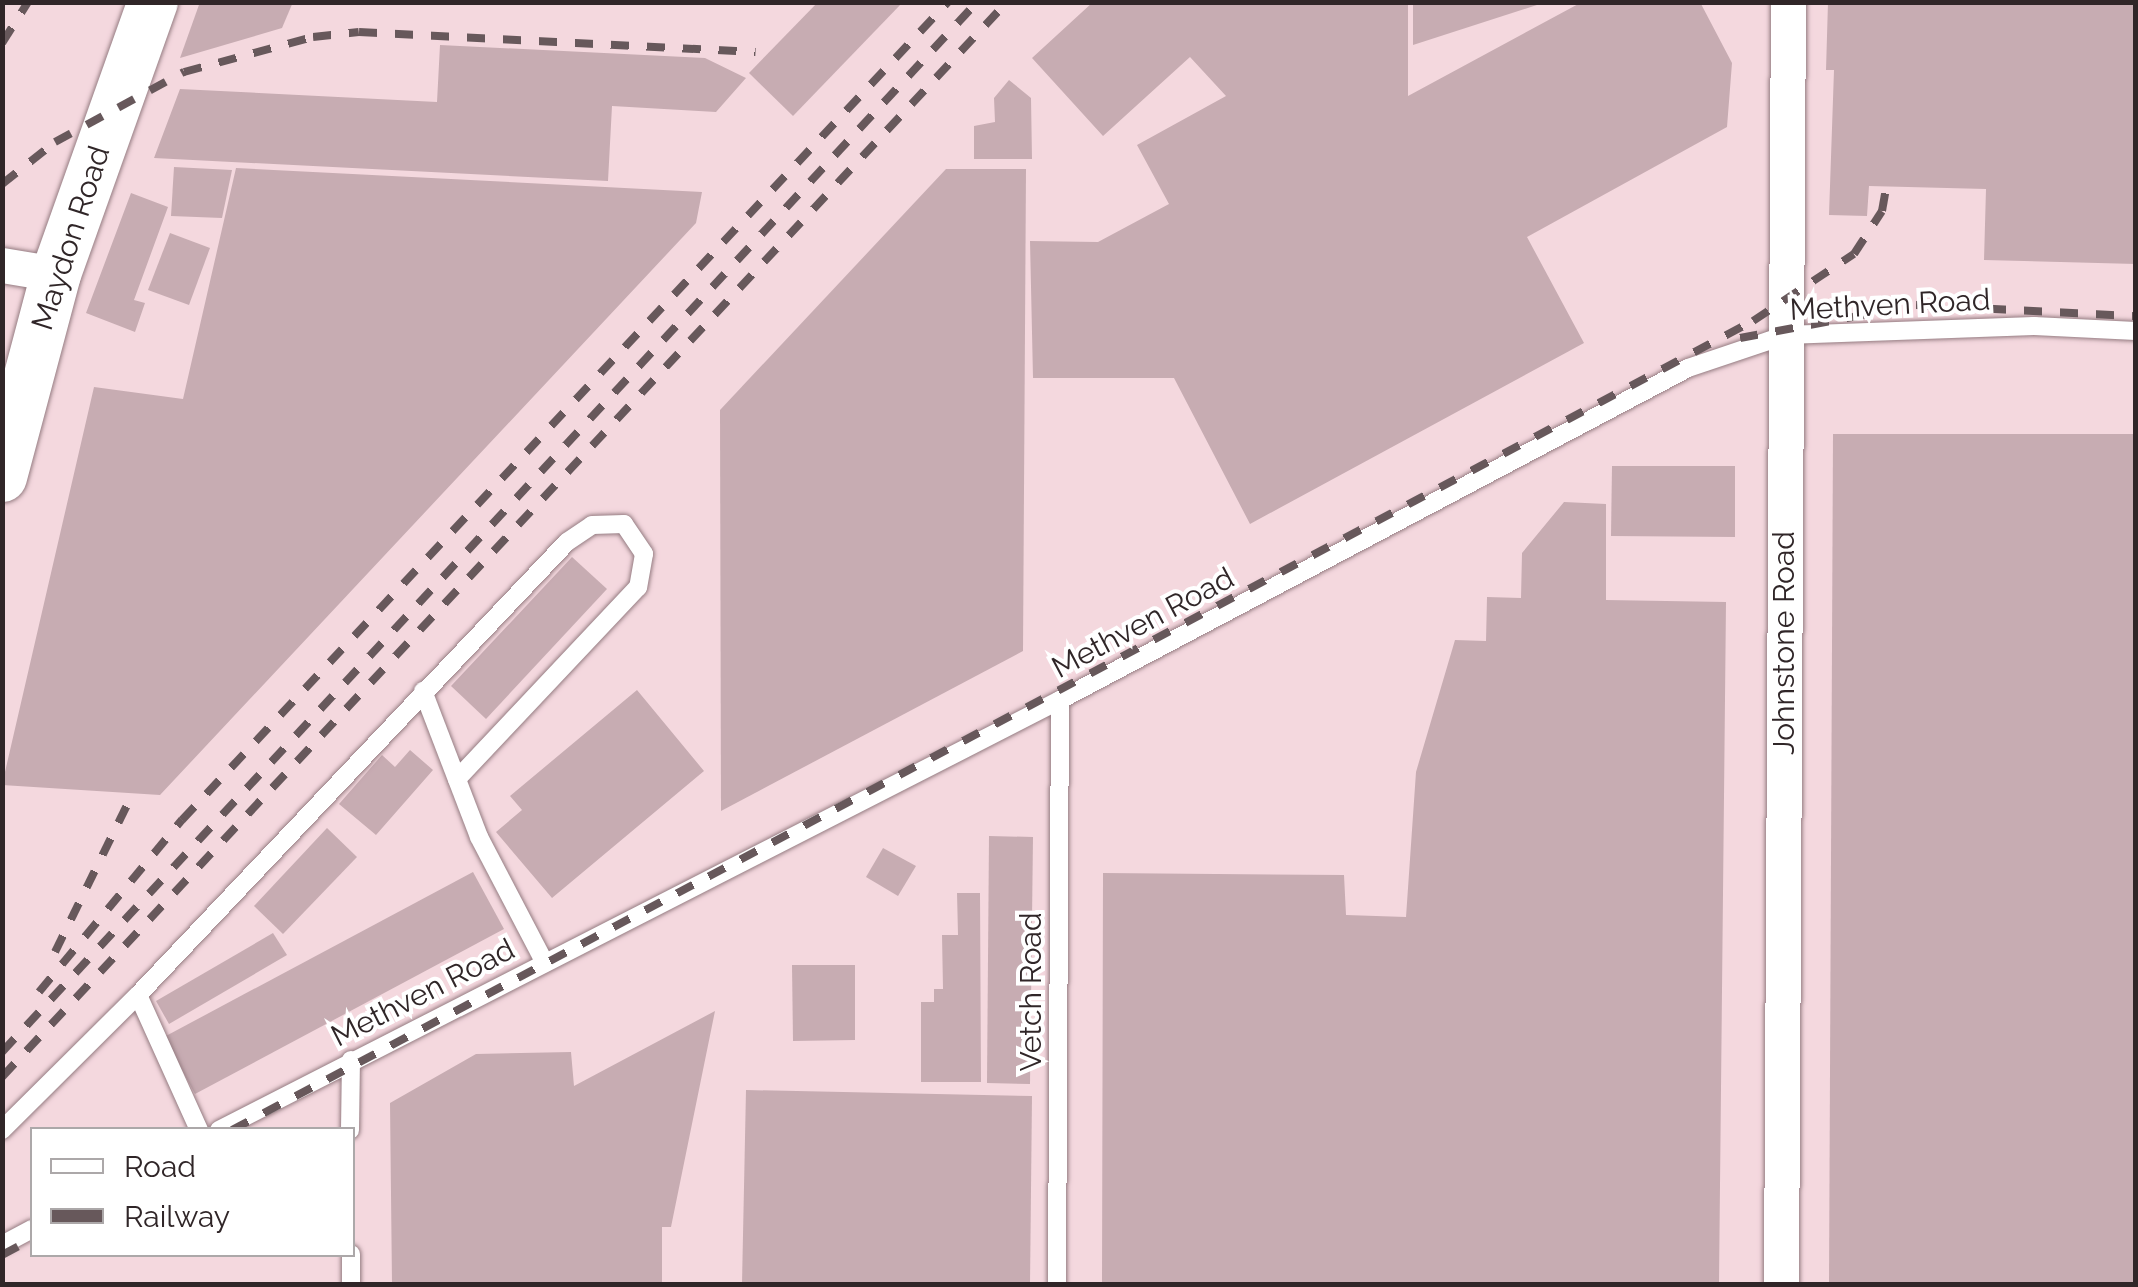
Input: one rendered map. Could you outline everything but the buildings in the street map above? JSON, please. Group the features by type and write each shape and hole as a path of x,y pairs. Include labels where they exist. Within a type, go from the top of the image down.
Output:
{"street":[{"name":"Maydon Road","path":"2,477 11,405 153,2"},
{"name":"Johnstone Road","path":"1780,1284 1788,2"},
{"path":"2,264 56,274"}],"lane":[{"name":"Methven Road","path":"225,1127 1060,700 1688,368 1786,335 1998,326 2136,331"},
{"path":"2,1130 138,995 423,690 583,530 609,521 634,532 644,554 638,587 457,779"},
{"path":"423,690 489,860 545,963"},
{"name":"Vetch Road","path":"1057,1284 1060,700"},
{"path":"138,995 198,1127"},
{"path":"350,1060 350,1127"},
{"path":"2,1245 30,1230"},
{"path":"351,1257 351,1284"}],"railway":[{"path":"2,43 28,2"},
{"path":"39,992 182,820 948,2"},
{"path":"2,1052 977,2"},
{"path":"2,1077 1007,2"},
{"path":"2,184 55,142 184,72 313,37 359,32 755,52"},
{"path":"238,1127 1753,321 1854,254 1882,211 1886,189"},
{"path":"1740,338 1916,305 2136,316"},
{"path":"55,952 128,803"},
{"path":"2,1255 30,1240"}]}
